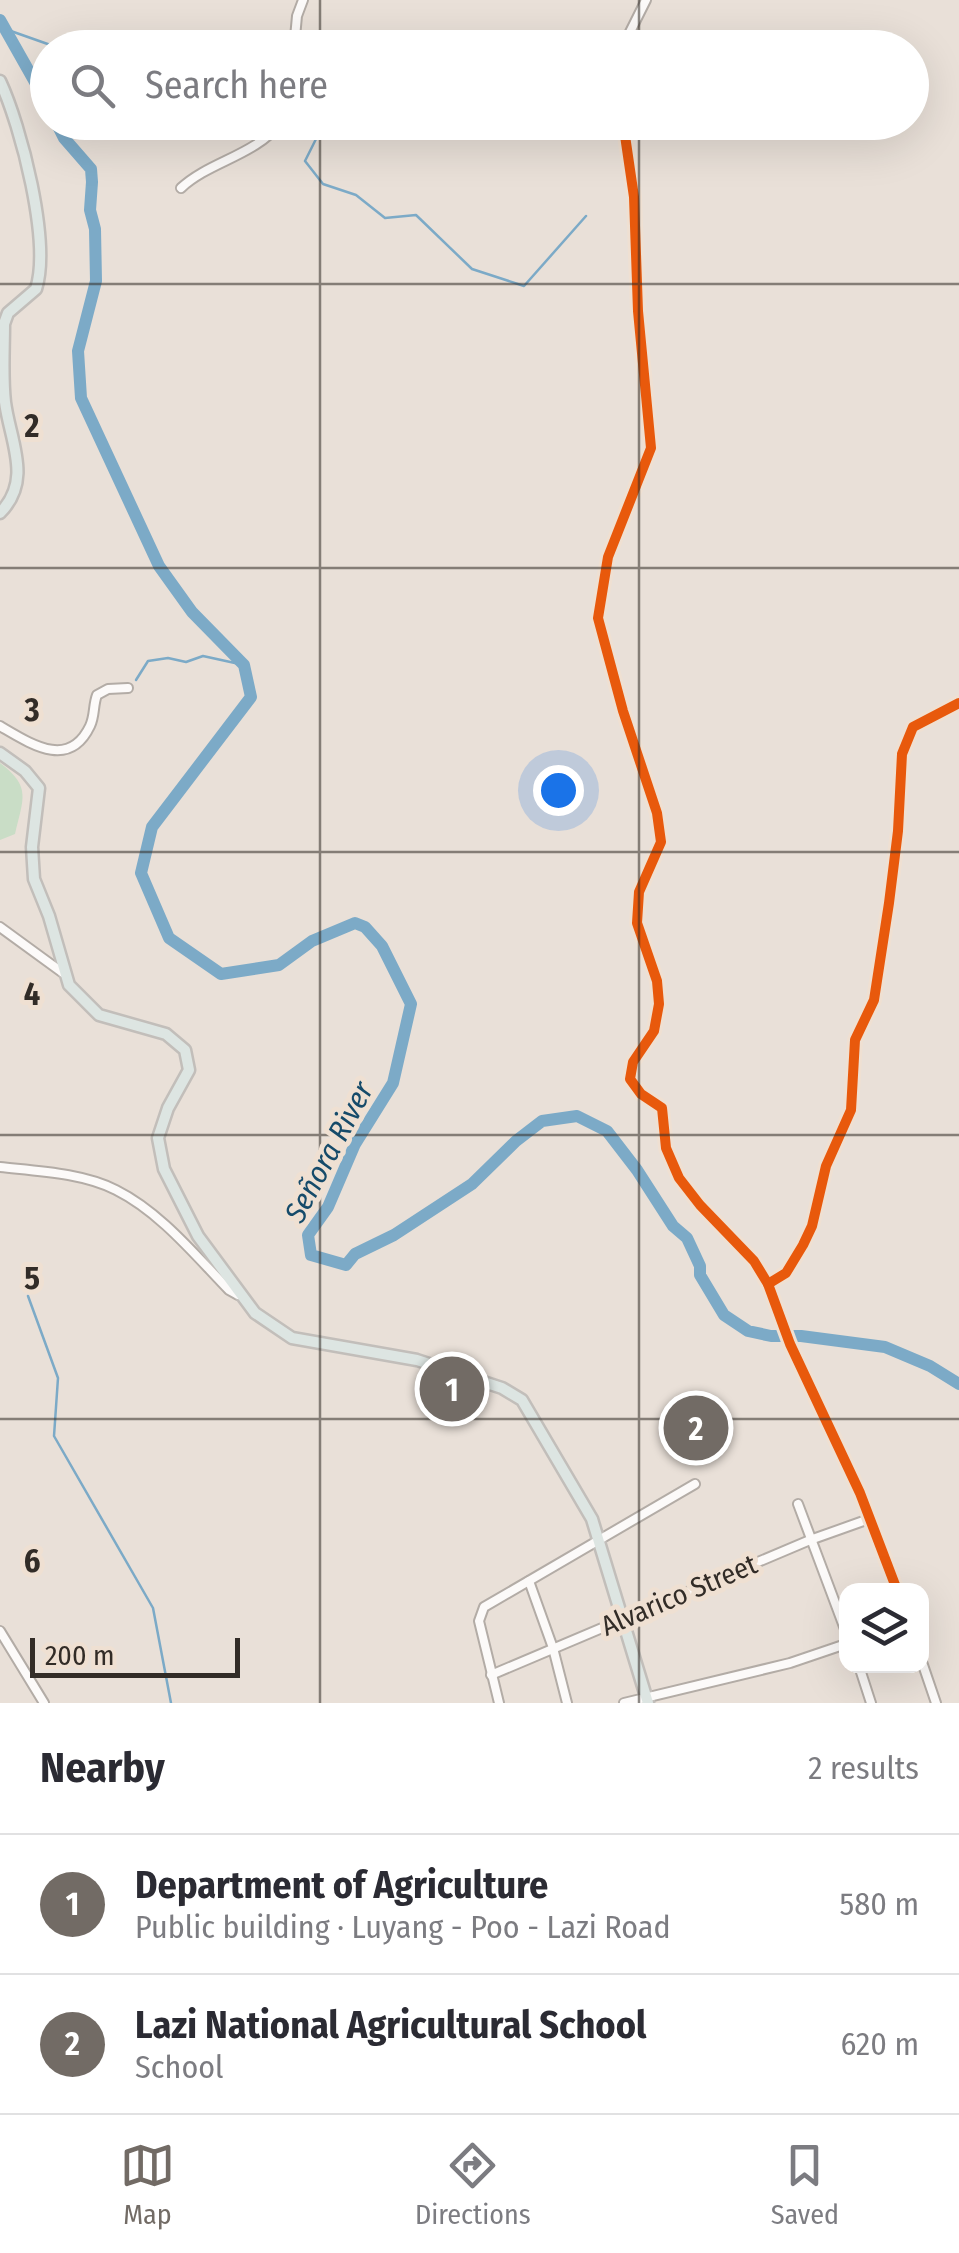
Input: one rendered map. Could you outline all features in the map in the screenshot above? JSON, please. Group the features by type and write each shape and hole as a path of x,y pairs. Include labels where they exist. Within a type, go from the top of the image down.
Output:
{"main road":[{"path":"0,81 23,152 38,228 40,262 36,290 8,313 4,324 5,401 18,461 14,492 0,513"},
{"path":"0,753 25,771 39,788 32,847 34,879 50,916 63,973 78,997 90,1009 116,1022 166,1034 186,1050 189,1070 159,1130 161,1161 192,1225 255,1313 292,1338 417,1360 513,1394 527,1407 592,1519 647,1700"}],"street":[{"path":"297,30 303,0"},
{"path":"631,30 646,0"},
{"path":"181,188 192,178 266,140"},
{"path":"626,140 634,197 638,311 650,448 608,557 598,618 661,836 658,852 639,892 636,918 660,1004 654,1031 633,1062 630,1079 641,1094 662,1108 666,1148 679,1178 754,1261 768,1284 790,1344 860,1492 895,1583"},
{"path":"0,726 36,746 66,751 89,728 97,694 128,688"},
{"path":"768,1284 786,1273 803,1245 812,1226 826,1166 851,1110 855,1040 874,1000 889,903 898,831 899,770 905,744 913,728 959,703"},
{"path":"0,927 63,973"},
{"path":"0,1167 64,1176 114,1189 146,1210 229,1290 241,1296"},
{"path":"499,1703 479,1621 484,1608 695,1484"},
{"path":"798,1504 839,1614"},
{"name":"Alvarico Street","path":"491,1675 810,1540 868,1520"},
{"path":"529,1581 567,1703"},
{"path":"0,1630 44,1703"},
{"path":"624,1703 790,1663 839,1646"},
{"path":"860,1673 871,1703"},
{"path":"926,1673 936,1703"}],"green space":[{"path":"0,763 17,779 22,794 15,834 0,840"}],"waterway":[{"name":"Señora River","path":"0,20 30,73"},
{"path":"8,30 30,38"},
{"name":"Señora River","path":"66,140 91,169 90,210 95,229 96,281 78,351 81,398 159,566 192,612 244,665 251,697 152,827 141,873 169,938 221,974 279,965 312,941 355,923 365,927 382,946 411,1004 393,1083 355,1144 328,1207 308,1235 311,1255 346,1265 355,1254 394,1235 472,1184 542,1121 577,1116 607,1131 637,1170 673,1226 687,1238 700,1275 724,1315 748,1331 771,1336 885,1347 930,1366 959,1384"},
{"path":"316,140 305,161 323,184 356,195 385,218 416,215 472,269 524,286 586,216"},
{"path":"136,680 148,661 168,658 186,662 203,656 244,665"},
{"path":"28,1296 58,1378 54,1436 153,1608 171,1703"}],"cycle path":[{"path":"626,140 634,197 638,311 651,448 608,557 598,618 623,711 657,813 661,842 639,892 637,923 657,981 659,1004 654,1031 633,1062 630,1079 641,1094 662,1108 666,1148 679,1178 754,1261 768,1284 790,1344 860,1493 894,1583"},
{"path":"768,1284 786,1273 803,1245 812,1226 826,1166 851,1110 855,1040 874,1000 889,903 902,754 913,727 959,703"}],"place":[{"name":"Department of Agriculture","path":"452,1389"},
{"name":"Lazi National Agricultural School","path":"696,1428"}]}
